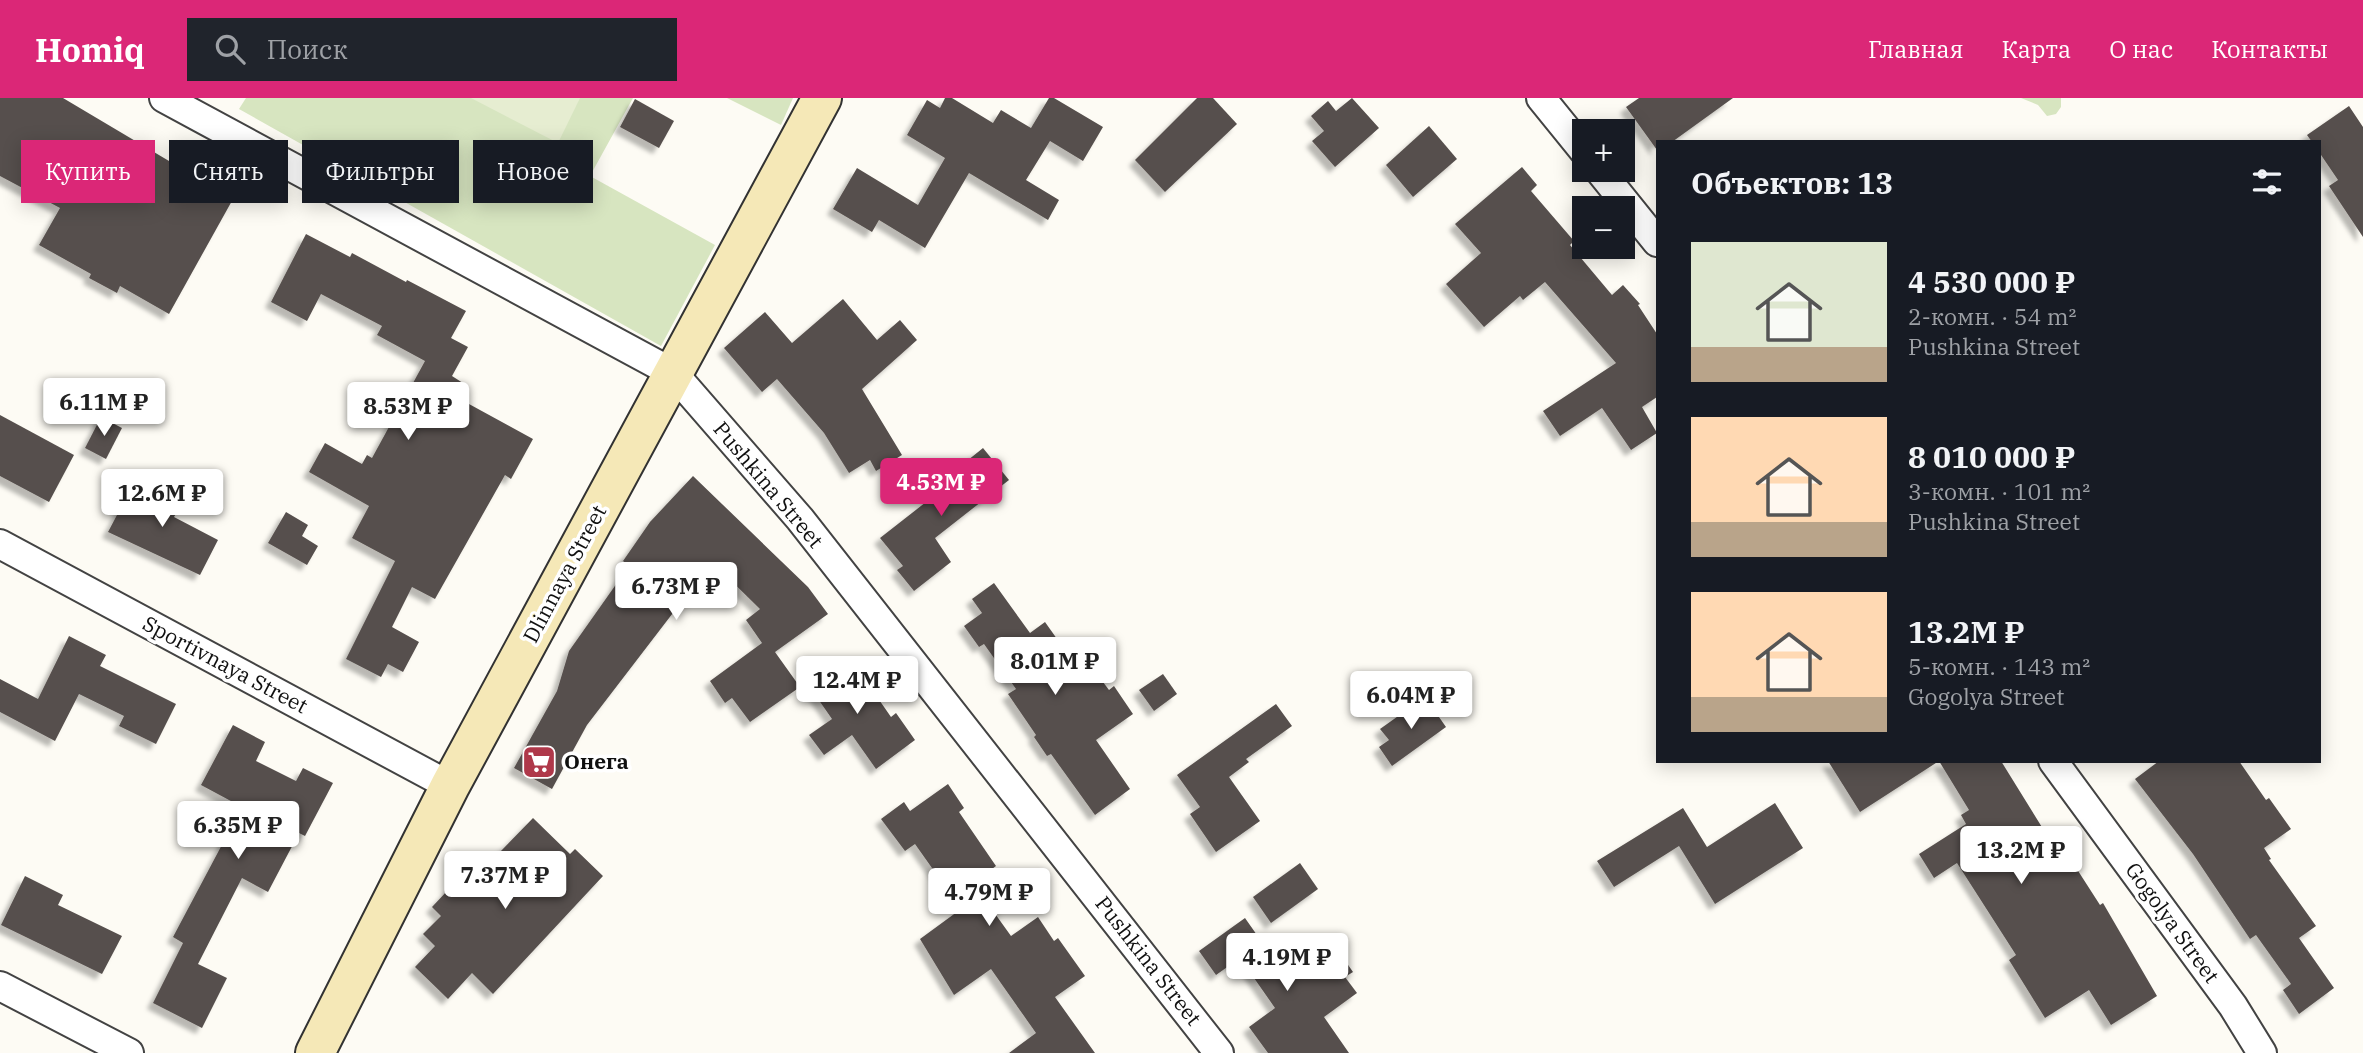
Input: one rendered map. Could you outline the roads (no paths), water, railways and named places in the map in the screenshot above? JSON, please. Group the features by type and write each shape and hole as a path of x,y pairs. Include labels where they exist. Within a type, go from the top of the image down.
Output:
{"street":[{"name":"Pushkina Street","path":"164,98 673,373 800,519 1219,1053"},
{"name":"Dlinnaya Street","path":"314,1053 450,786 822,98"},
{"path":"1541,98 1572,136"},
{"path":"1609,182 1656,241"},
{"name":"Sportivnaya Street","path":"0,544 450,786"},
{"name":"Gogolya Street","path":"2054,763 2233,1006 2262,1053"},
{"path":"0,986 129,1053"}],"place":[{"name":"Онега","path":"539,762"}]}
